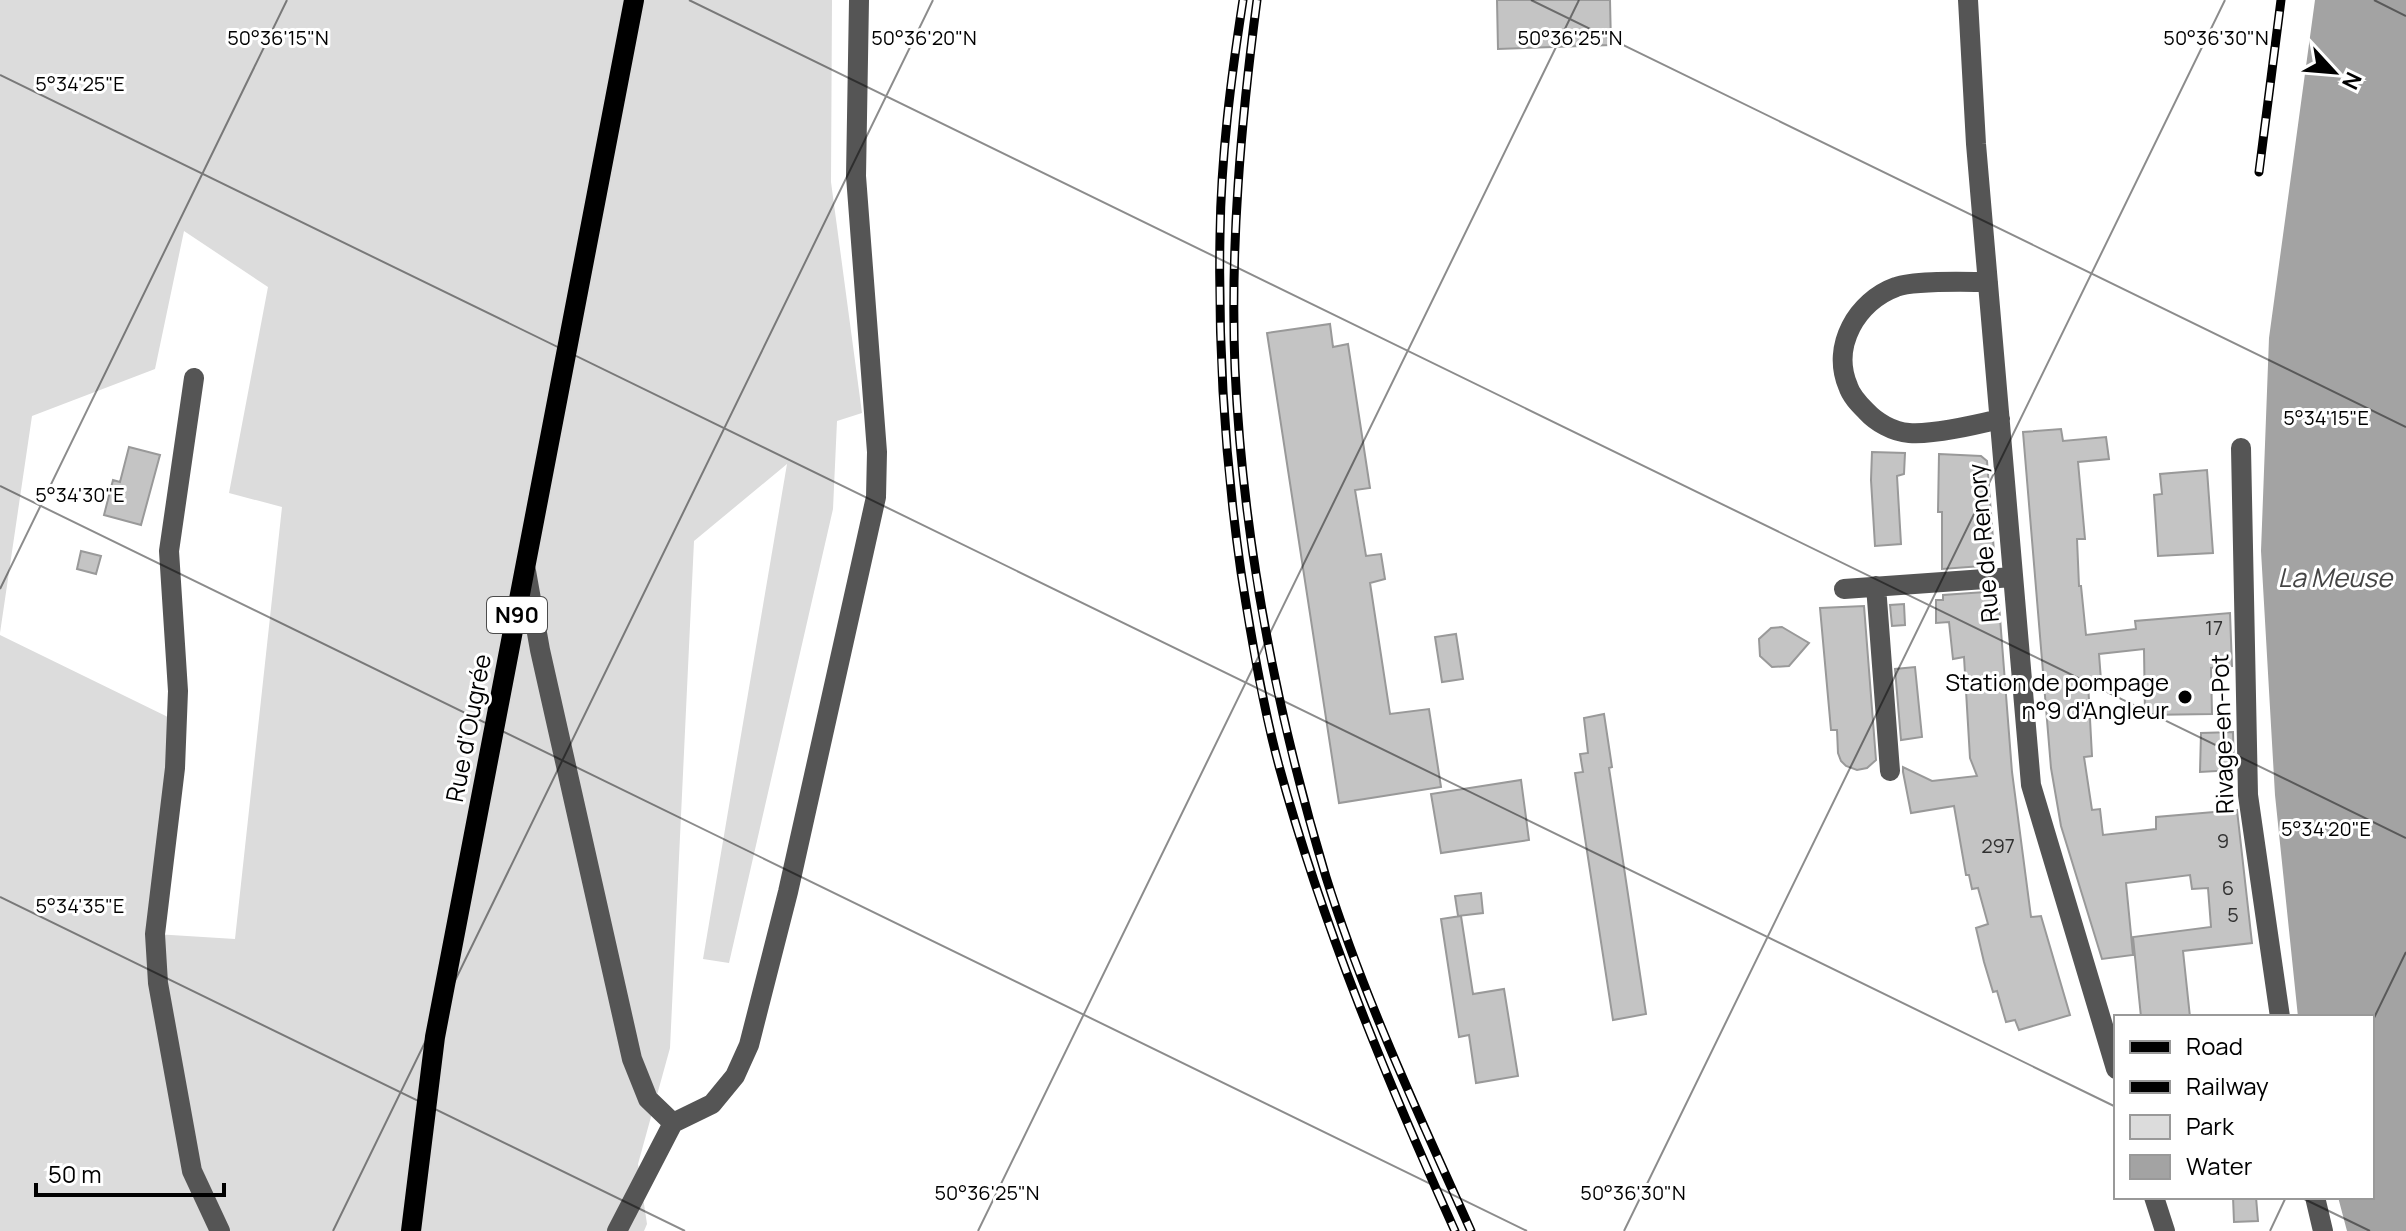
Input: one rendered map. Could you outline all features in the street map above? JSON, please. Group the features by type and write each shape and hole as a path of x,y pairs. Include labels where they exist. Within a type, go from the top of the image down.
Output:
{"main road":[{"name":"Rue d'Ougrée","path":"411,1231 435,1037 634,0"}],"street":[{"path":"617,1231 673,1123 712,1104 735,1076 749,1045 788,892 876,497 877,452 856,176 859,0"},
{"name":"Rue de Renory","path":"1968,0 1971,74 2031,785 2114,1063"},
{"path":"1988,282 1898,286 1874,298 1856,315 1846,336 1844,363 1847,385 1856,401 1886,427 1908,433 2000,419"},
{"path":"194,378 169,551 178,691 175,768 155,934 158,983 192,1171 220,1231"},
{"name":"Rivage-en-Pot","path":"2241,448 2248,795 2280,1015"},
{"path":"526,571 540,650 632,1059 648,1099 673,1123"},
{"path":"1844,589 2013,577"},
{"path":"1876,586 1890,771"},
{"path":"2155,1199 2165,1231"},
{"path":"2315,1199 2323,1231"}],"green space":[{"path":"0,0 832,0 831,182 862,413 837,421 833,509 729,963 703,959 787,464 694,541 670,1048 638,1164 647,1224 644,1231 0,1231 0,635 172,719 155,934 235,939 282,507 229,493 268,287 184,231 155,369 32,416 0,633"}],"water":[{"name":"La Meuse","path":"2315,0 2406,0 2406,1231 2347,1231 2339,1199 2374,1199 2374,1015 2298,1015 2275,795 2261,551 2269,338"}],"building":[{"path":"1497,0 1610,0 1611,45 1498,49"},
{"path":"1330,324 1333,347 1348,344 1370,488 1355,490 1366,556 1381,554 1385,579 1370,583 1390,714 1429,709 1441,787 1339,803 1267,333"},
{"path":"2061,429 2063,441 2106,437 2109,459 2078,462 2085,539 2077,539 2079,586 2086,635 2136,629 2135,621 2230,613 2232,666 2211,668 2212,714 2145,715 2144,649 2099,654 2101,680 2088,682 2092,756 2084,757 2092,810 2100,809 2103,835 2156,829 2156,817 2237,810 2252,943 2183,951 2190,1015 2141,1015 2133,937 2211,927 2208,888 2192,889 2190,875 2126,883 2133,955 2102,959 2061,826 2051,768 2023,432"},
{"path":"129,447 160,455 141,525 104,515 113,480 120,482"},
{"path":"1872,452 1905,453 1904,474 1897,476 1901,544 1875,546"},
{"path":"1939,454 1981,456 1987,461 1994,552 1982,566 1942,569 1942,512 1938,512"},
{"path":"2207,470 2213,553 2158,556 2154,495 2162,494 2160,474"},
{"path":"81,551 101,556 96,574 77,569"},
{"path":"1985,592 1999,605 2012,772 2031,917 2041,916 2070,1015 2019,1030 2015,1020 2006,1022 1984,962 1976,928 1988,924 1978,888 1972,889 1969,875 1966,875 1954,806 1911,813 1903,772 1903,767 1932,781 1977,776 1970,758 1964,657 1953,659 1949,622 1936,623 1936,600 1943,600 1943,595"},
{"path":"1904,604 1905,625 1892,626 1890,605"},
{"path":"1864,606 1876,760 1867,768 1857,770 1841,761 1837,730 1831,730 1820,608"},
{"path":"1782,627 1809,643 1789,666 1772,667 1760,656 1759,639 1771,628"},
{"path":"1456,634 1463,679 1442,682 1435,637"},
{"path":"1915,667 1922,737 1901,740 1895,669"},
{"path":"1604,714 1612,767 1609,768 1646,1014 1613,1020 1575,773 1583,772 1580,754 1588,753 1584,718"},
{"path":"2233,732 2234,770 2200,772 2201,733"},
{"path":"1521,780 1529,840 1441,853 1431,794"},
{"path":"1481,893 1483,913 1458,916 1455,896"},
{"path":"1461,916 1473,994 1504,989 1518,1076 1476,1083 1469,1035 1459,1037 1441,919"},
{"path":"2233,1199 2256,1199 2258,1221 2234,1222"}],"railway":[{"path":"1243,0 1222,176 1220,320 1231,488 1253,645 1279,766 1336,944 1381,1060 1455,1231"},
{"path":"1257,0 1238,184 1234,323 1239,434 1265,626 1308,815 1341,922 1393,1056 1471,1231"},
{"path":"2259,172 2281,0"}],"place":[{"name":"Station de pompage n°9 d'Angleur","path":"2185,697"}]}
